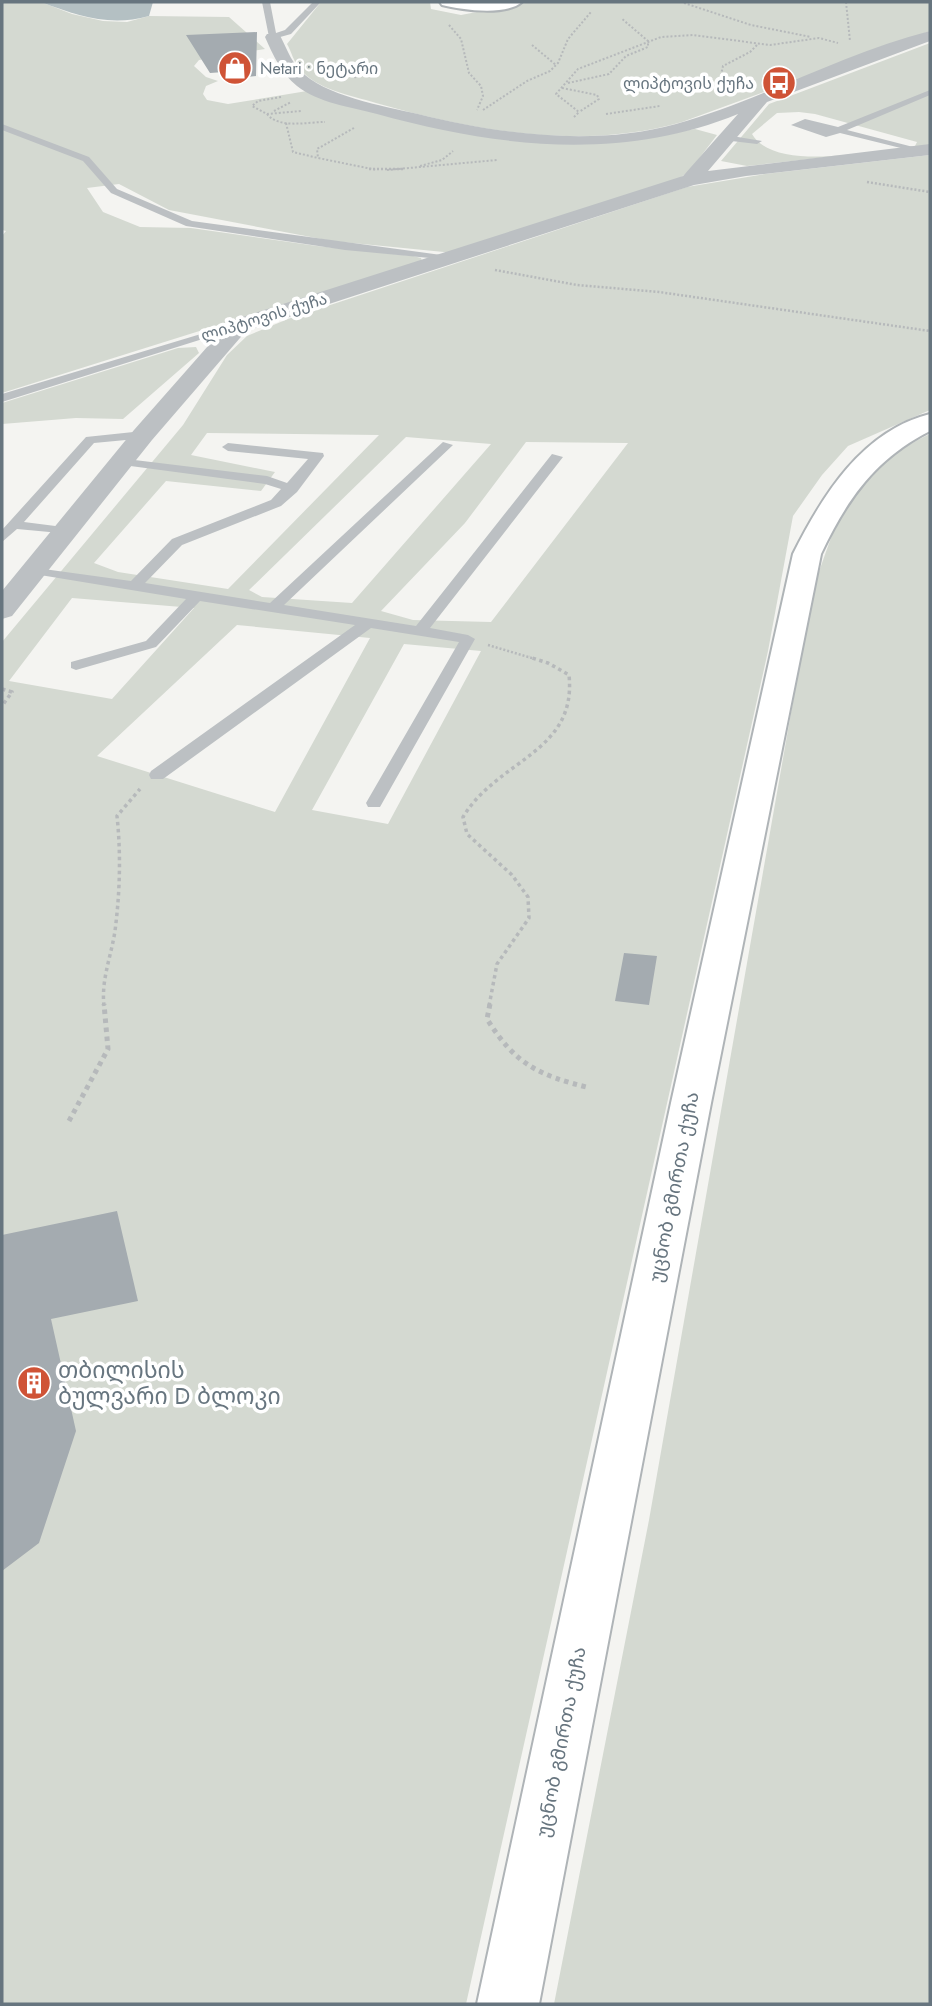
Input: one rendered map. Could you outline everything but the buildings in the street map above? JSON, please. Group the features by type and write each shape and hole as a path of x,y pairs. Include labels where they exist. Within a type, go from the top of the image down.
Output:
{"main road":[{"path":"447,2 474,7 515,2"},
{"name":"უცნობ გმირთა ქუჩა","path":"508,2004 694,1089 807,554 833,500 856,470 897,436 930,421"}],"street":[{"path":"273,37 285,65 303,83 330,94 451,127 654,135 690,126 930,36"},
{"path":"690,180 761,98"},
{"path":"690,126 717,127 727,137"},
{"path":"707,161 723,169 746,170 924,150"},
{"name":"ლიპტოვის ქუჩა","path":"237,326 690,180 746,170"},
{"path":"2,610 143,435 237,326"}],"lane":[{"path":"267,2 273,37 288,32 317,2"},
{"path":"815,128 815,132 836,132 930,92"},
{"path":"2,127 86,159 114,191 190,224 345,247 451,257"},
{"path":"838,129 924,150"},
{"path":"727,137 757,141"},
{"name":"ლიპტოვის ქუჩა","path":"2,398 237,326"},
{"path":"176,344 204,342 214,354"},
{"path":"2,538 90,440 143,435"},
{"path":"273,608 447,445"},
{"path":"134,586 177,542 276,503 292,489 318,456 228,447"},
{"path":"420,631 557,457"},
{"path":"123,460 267,480 292,489"},
{"path":"14,525 66,531"},
{"path":"34,570 468,639 374,803"},
{"path":"76,665 151,644 198,596"},
{"path":"157,775 368,623"}],"path":[{"path":"846,2 850,52"},
{"path":"684,3 763,28 838,43 850,52 873,57"},
{"path":"474,7 443,18 461,39 469,73 481,86 483,96 473,115 556,65 568,39 590,12"},
{"path":"568,83 609,74 626,56 648,47 648,41 621,18"},
{"path":"579,113 556,94 578,69 648,41 694,35 759,43 819,38"},
{"path":"710,91 718,88 723,66 750,52 759,43"},
{"path":"532,45 556,65"},
{"path":"562,88 597,95 599,99 579,113 565,131"},
{"path":"603,115 670,104"},
{"path":"565,131 579,120"},
{"path":"286,123 288,147 293,154 380,171 500,159"},
{"path":"318,158 317,149 352,128 363,125"},
{"path":"488,269 578,285 659,292 930,331"},
{"path":"468,639 548,663 569,676 573,691 568,713 551,737 475,797 463,817 467,834 512,875 528,897 529,918 498,964 487,1019 506,1050 538,1075 590,1088"},
{"path":"2,689 12,692 2,706"},
{"path":"69,1121 108,1049 102,988 115,932 121,856 117,816 127,801 157,775"}],"shaded area":[{"path":"2,2 41,2 72,14 103,21 127,22 149,16 229,17 265,49 199,60 194,66 206,77 218,81 206,86 203,94 207,100 228,104 307,91 501,138 625,140 695,129 717,135 691,169 679,179 454,253 332,241 169,210 119,184 87,188 103,212 140,227 191,228 413,256 421,258 422,261 2,393 2,236 6,231 2,230"},
{"path":"41,2 153,2 149,16 107,20 68,12"},
{"path":"321,2 430,2 431,9 461,15 530,2 930,2 930,31 682,122 644,131 567,136 528,134 451,122 324,87 299,68 287,44"},
{"path":"930,43 930,146 747,166 721,161 769,104","holes":["777,113 815,114 917,142 915,146 905,148 847,155 801,156 780,153 763,146 752,134"]},
{"path":"930,155 930,410 848,446 822,475 793,516 768,651 466,2004 2,2004 2,642 183,425 227,355 247,336 288,319 687,187 765,174","holes":["207,433 379,435 228,589 118,572 94,563 166,481 261,491 275,472 191,455","406,437 491,444 352,603 262,597 249,590","526,442 628,443 491,622 413,620 381,611 465,523","72,598 194,608 112,699 9,681","237,625 370,638 275,812 97,756","404,644 481,651 388,824 312,810"]},
{"path":"196,347 199,353 123,419 76,418 2,424 2,403 178,348"},
{"path":"930,434 930,2004 554,2004 649,1520 813,588 836,526 856,492 891,457"}],"place":[{"name":"Netari • ნეტარი","path":"235,68"},
{"name":"ლიპტოვის ქუჩა","path":"779,83"},
{"name":"თბილისის ბულვარი D ბლოკი","path":"34,1383"}]}
